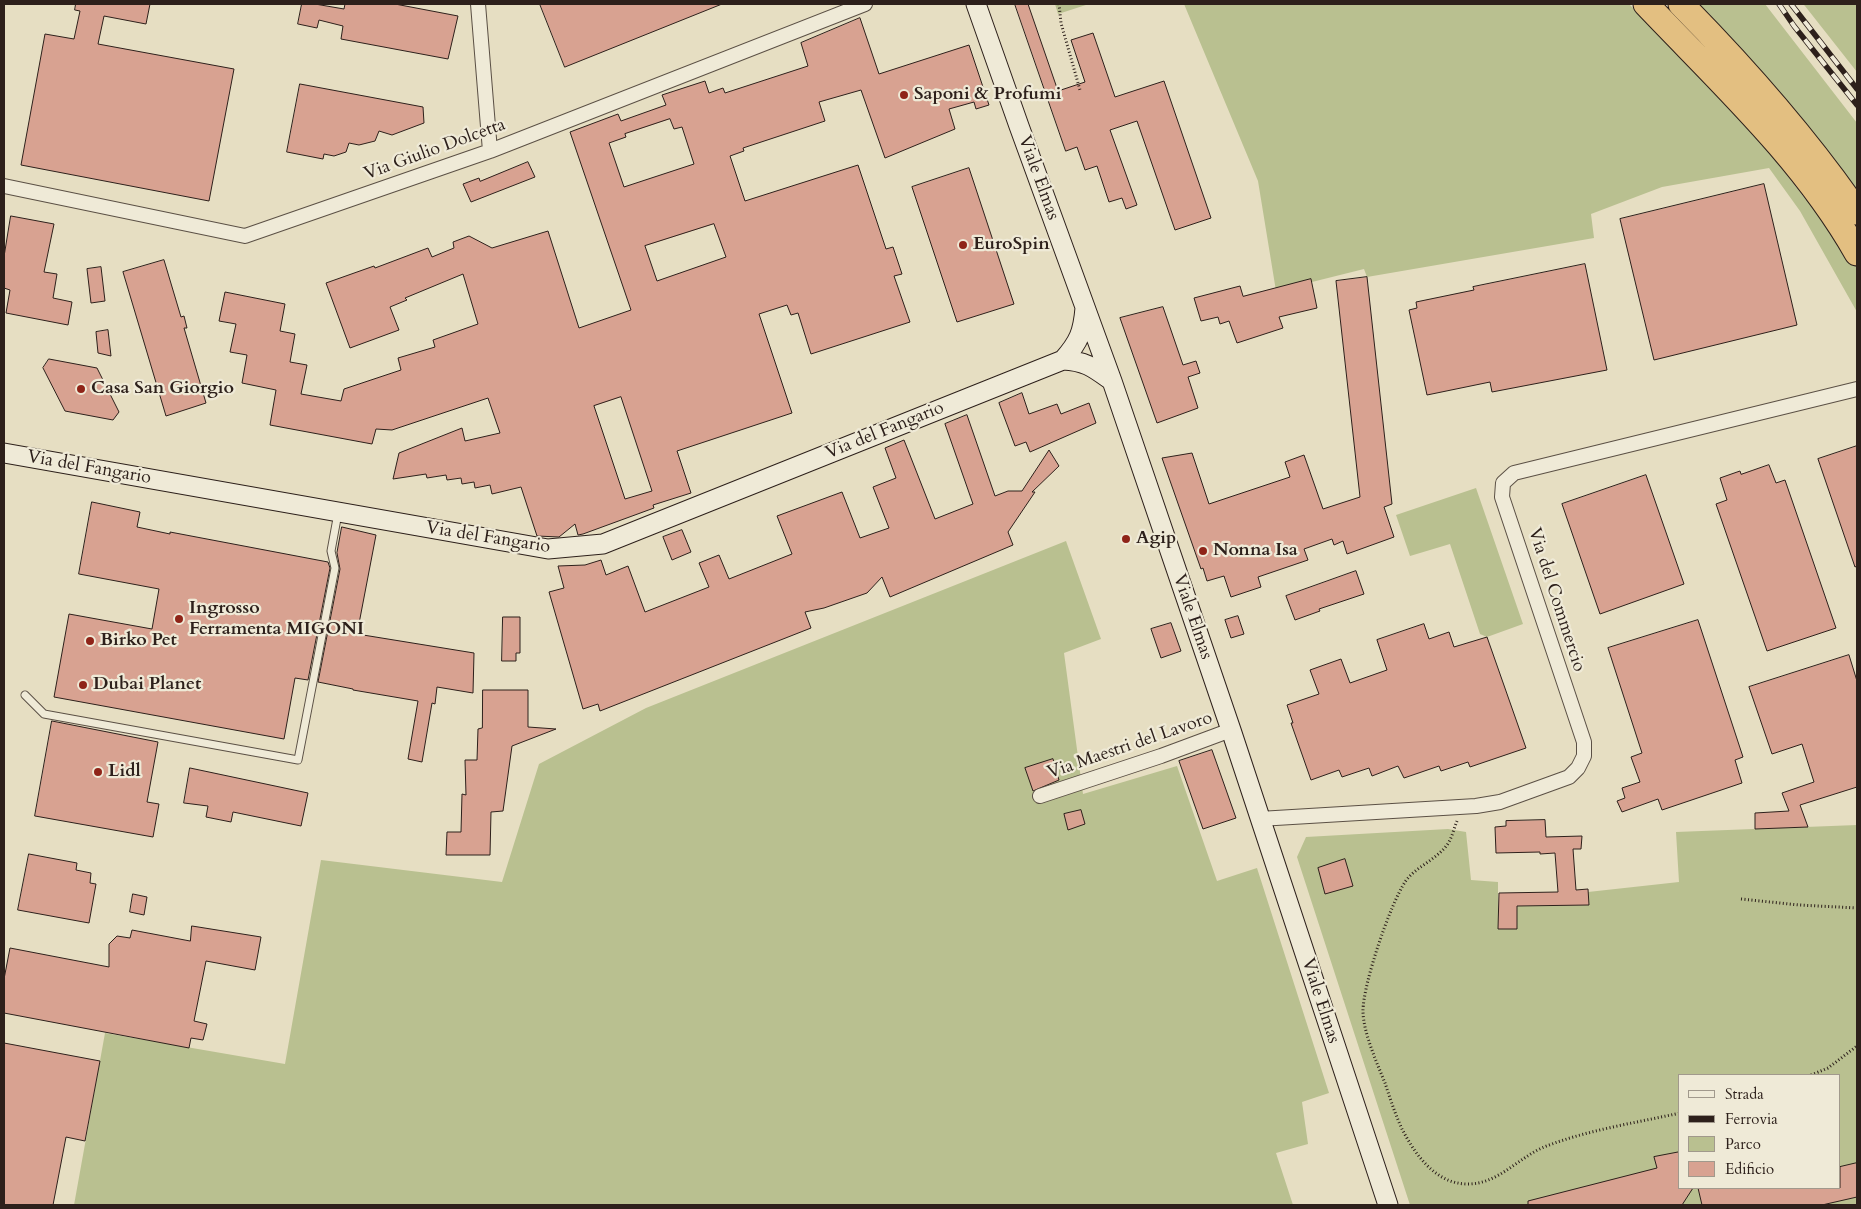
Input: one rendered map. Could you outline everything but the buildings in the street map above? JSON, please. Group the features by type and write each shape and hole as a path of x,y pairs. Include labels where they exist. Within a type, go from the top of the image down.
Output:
{"highway":[{"path":"1646,4 1795,164 1857,212"},
{"path":"1681,4 1749,74 1827,188 1834,216 1857,253"}],"main road":[{"name":"Viale Elmas","path":"975,6 1112,381 1231,730 1388,1205"},
{"name":"Via del Fangario","path":"4,453 548,550 603,544 1063,360 1079,340 1084,327 1086,306"},
{"path":"1063,360 1080,361 1112,381"}],"street":[{"path":"478,4 490,151"},
{"name":"Via Giulio Dolcetta","path":"4,186 245,236 490,151 865,4"},
{"name":"Via del Commercio","path":"1259,819 1500,802 1569,776 1578,768 1584,756 1584,742 1502,497 1503,483 1514,473 1857,389"},
{"name":"Via Maestri del Lavoro","path":"1040,796 1161,756 1231,730"}],"lane":[{"path":"25,695 44,714 298,760 335,568 331,550 338,513"}],"path":[{"path":"1059,4 1061,23 1080,90"},
{"path":"1464,806 1447,845 1406,881 1392,907 1364,997 1363,1013 1372,1047 1399,1122 1413,1149 1430,1169 1453,1182 1467,1184 1484,1182 1500,1175 1522,1158 1544,1147 1585,1134 1678,1113"},
{"path":"1741,899 1857,908"},
{"path":"1814,1074 1828,1068 1857,1046"}],"green space":[{"path":"1055,4 1089,4 1058,14"},
{"path":"1184,4 1629,4 1714,90 1769,152 1806,200 1844,180 1694,4 1765,4 1857,123 1857,312 1800,211 1769,168 1662,187 1591,214 1594,238 1367,277 1364,269 1276,291 1258,181"},
{"path":"1803,4 1857,4 1857,72 1805,6"},
{"path":"1476,488 1523,624 1487,637 1480,634 1450,544 1410,556 1396,515"},
{"path":"1066,541 1101,639 1064,653 1083,794 1177,766 1217,881 1257,868 1329,1093 1302,1102 1308,1144 1276,1153 1293,1205 74,1205 105,1033 285,1064 321,860 502,882 539,764 646,708"},
{"path":"1857,825 1857,1205 1410,1205 1297,857 1306,837 1448,829 1466,832 1471,880 1498,882 1498,929 1517,929 1517,906 1588,905 1588,892 1679,882 1676,832"}],"railway":[{"path":"1779,4 1794,26 1857,105"},
{"path":"1791,4 1857,89"}],"place":[{"name":"Saponi & Profumi","path":"904,95"},
{"name":"EuroSpin","path":"963,245"},
{"name":"Casa San Giorgio","path":"81,389"},
{"name":"Agip","path":"1126,539"},
{"name":"Nonna Isa","path":"1203,551"},
{"name":"Ingrosso Ferramenta MIGONI","path":"179,619"},
{"name":"Birko Pet","path":"90,641"},
{"name":"Dubai Planet","path":"83,685"},
{"name":"Lidl","path":"98,772"}]}
